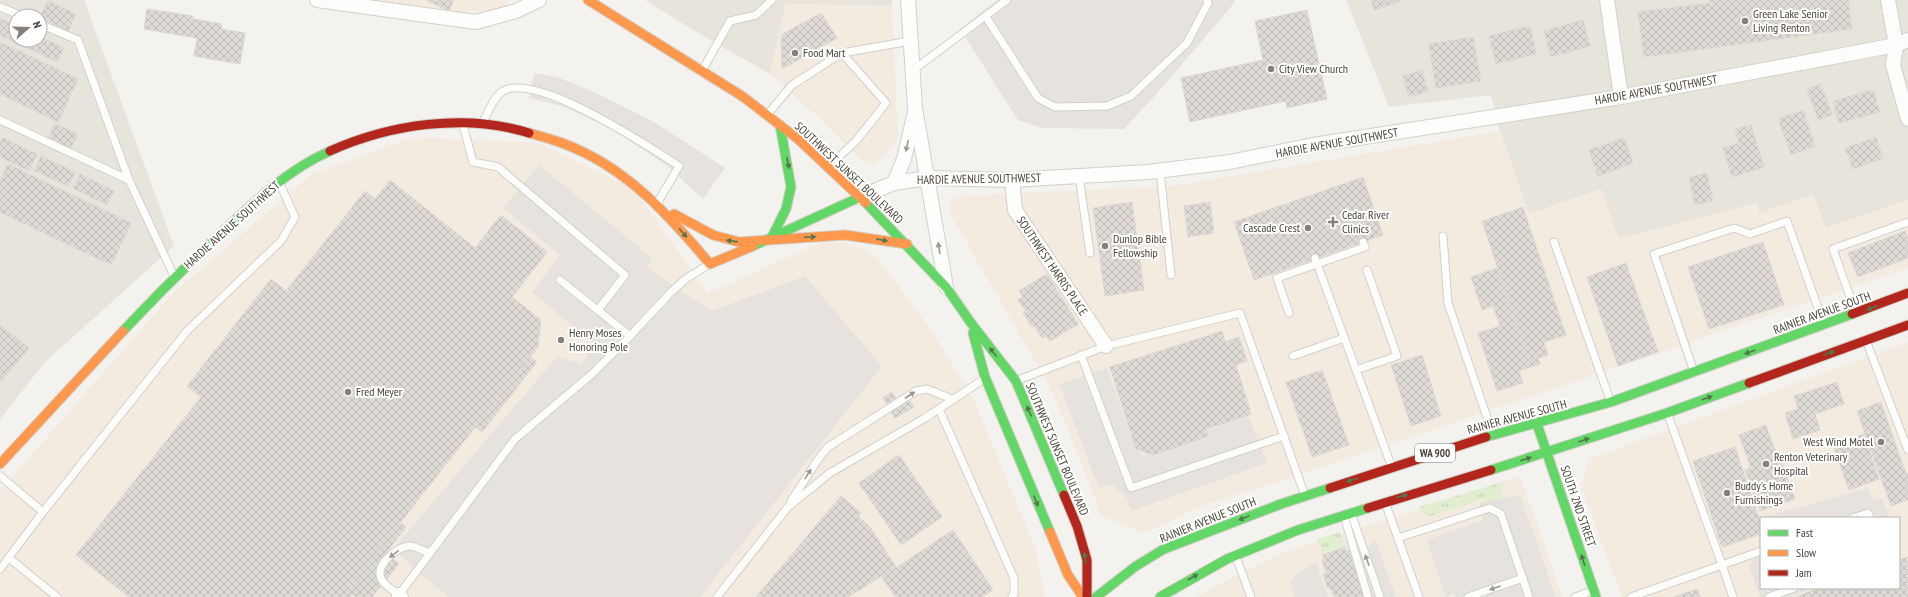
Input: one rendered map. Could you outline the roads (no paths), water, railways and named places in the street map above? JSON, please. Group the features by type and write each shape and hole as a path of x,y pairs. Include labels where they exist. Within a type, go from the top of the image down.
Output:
{"main road":[{"name":"SOUTHWEST SUNSET BOULEVARD","path":"588,0 742,96 798,139 860,197 907,244 946,287 971,323 1016,381 1077,526 1087,560 1087,597"},
{"name":"HARDIE AVENUE SOUTHWEST","path":"0,464 87,367 175,277 279,182 312,159 364,137 420,124 482,124 534,133 588,154 636,185 657,204 710,264 771,239 860,197"},
{"path":"780,125 791,187 786,209 771,239 845,235 907,244"},
{"name":"HARDIE AVENUE SOUTHWEST","path":"657,204 710,235 724,240 739,242 771,239"},
{"name":"RAINIER AVENUE SOUTH","path":"1096,597 1136,566 1164,549 1305,496 1493,435 1537,424 1611,402 1695,373 1908,294"},
{"name":"SOUTHWEST SUNSET BOULEVARD","path":"971,323 985,377 1066,571 1083,597"},
{"path":"1160,597 1192,577 1236,555 1298,530 1547,453 1667,412 1908,325"},
{"name":"SOUTH 2ND STREET","path":"1537,424 1595,594"}],"street":[{"path":"317,0 476,22 516,12 539,0"},
{"path":"908,0 915,108 946,287"},
{"path":"1607,0 1621,97"},
{"path":"1888,0 1902,43 1893,65 1908,118"},
{"name":"HARDIE AVENUE SOUTHWEST","path":"860,197 894,183 928,178 1012,180 1160,171 1230,162 1313,145 1621,97 1902,43"},
{"path":"894,183 904,159 915,108"},
{"name":"SOUTHWEST HARRIS PLACE","path":"1012,180 1015,210 1106,346"}],"lane":[{"path":"702,71 730,21 756,15 772,0"},
{"path":"912,71 1007,0"},
{"path":"986,16 1038,98 1055,107 1107,106 1131,96 1187,43 1208,3 1207,0"},
{"path":"48,27 78,40 130,180 175,277"},
{"path":"767,115 792,85 842,54 910,41"},
{"path":"828,167 856,141 886,103 842,54"},
{"path":"482,124 495,99 502,92 515,87 564,100 626,132 679,166 657,204"},
{"path":"0,120 130,180"},
{"path":"463,123 473,162 498,167 625,275 598,310"},
{"path":"1160,171 1171,275"},
{"path":"1079,176 1090,253"},
{"path":"0,569 43,512 187,331 281,241 296,217 279,182"},
{"path":"1695,373 1654,254 1734,228 1750,234 1787,221 1824,325"},
{"path":"1856,314 1833,249 1908,222"},
{"path":"1442,236 1448,304 1493,435"},
{"path":"1289,313 1276,275 1316,261 1365,247 1363,242"},
{"path":"1554,242 1611,402"},
{"path":"1316,261 1391,467"},
{"path":"430,553 409,546 396,552 381,566 379,574 382,580 399,596 514,439 592,374 676,287 687,278 710,264"},
{"path":"1356,370 1397,356 1367,270"},
{"path":"560,280 630,336"},
{"path":"1016,381 1106,346 1240,313 1305,496"},
{"path":"1293,356 1344,338"},
{"path":"1866,339 1908,450"},
{"path":"1081,355 1131,488 1284,436"},
{"path":"788,507 830,473 939,409 985,377"},
{"path":"717,597 788,507 819,458 828,447 916,391 927,389 952,400"},
{"path":"939,409 1014,578 1014,594 1012,597"},
{"path":"1667,412 1733,597"},
{"path":"0,476 43,512"},
{"path":"1385,502 1419,597"},
{"path":"1398,538 1490,508 1501,514 1529,597"},
{"path":"1856,517 1868,513 1870,517"},
{"path":"1348,514 1368,597"},
{"path":"1348,514 1380,597"},
{"path":"1631,597 1760,551"},
{"path":"1236,555 1251,597"},
{"path":"9,558 57,597"},
{"path":"1468,597 1523,578"},
{"path":"1769,597 1791,589"},
{"path":"1575,597 1595,594"}],"place":[{"name":"Green Lake Senior Living Renton","path":"1745,21"},
{"name":"Food Mart","path":"795,53"},
{"name":"City View Church","path":"1271,69"},
{"name":"Cedar River Clinics","path":"1333,222"},
{"name":"Cascade Crest","path":"1308,228"},
{"name":"Dunlop Bible Fellowship","path":"1105,246"},
{"name":"Henry Moses Honoring Pole","path":"561,340"},
{"name":"Fred Meyer","path":"348,392"},
{"name":"West Wind Motel","path":"1881,442"},
{"name":"Renton Veterinary Hospital","path":"1766,464"},
{"name":"Buddy's Home Furnishings","path":"1727,493"}]}
